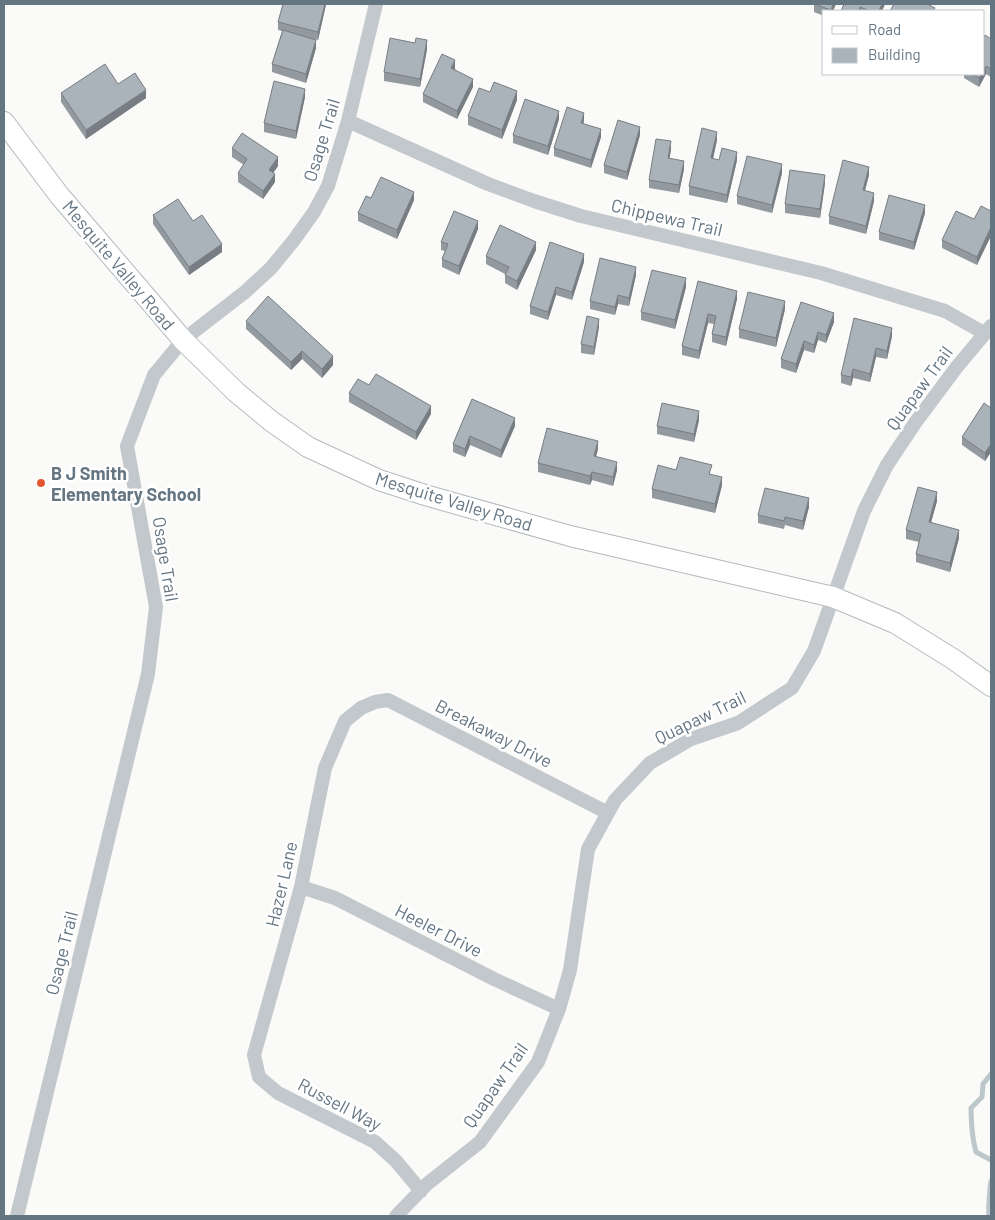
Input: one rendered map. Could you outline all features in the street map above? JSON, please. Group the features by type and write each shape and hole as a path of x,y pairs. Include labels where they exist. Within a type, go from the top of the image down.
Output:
{"street":[{"name":"Osage Trail","path":"17,1216 148,674 156,607 127,446 154,375 183,340 245,292 271,268 314,212 328,186 348,121 376,4"},
{"name":"Chippewa Trail","path":"348,121 488,184 534,201 581,216 821,273 945,311 988,329"},
{"name":"Mesquite Valley Road","path":"4,122 59,195 183,340 236,392 271,421 308,446 379,480 425,495 570,536 833,597 895,623 953,659 991,686"},
{"name":"Quapaw Trail","path":"396,1216 421,1191 480,1142 538,1062 559,1009 570,970 588,849 616,800 650,763 692,739 738,724 792,688 814,651 864,511 887,465 915,423 988,329"},
{"name":"Breakaway Drive","path":"361,708 375,702 388,700 608,813"},
{"name":"Hazer Lane","path":"259,1076 254,1055 301,887 325,768 345,721 361,708"},
{"name":"Heeler Drive","path":"301,887 335,898 494,979 559,1009"},
{"name":"Russell Way","path":"259,1076 278,1093 375,1142 396,1161 421,1191"}],"building":[{"path":"283,4 325,4 318,32 278,22"},
{"path":"814,4 833,4 831,10"},
{"path":"844,4 882,4 879,10 868,10 860,7 859,10 841,10"},
{"path":"894,4 927,4 935,8 934,10 891,10"},
{"path":"283,30 316,40 306,74 272,64"},
{"path":"985,35 991,39 991,69 986,66 985,68"},
{"path":"390,38 415,43 416,38 427,40 420,79 384,72"},
{"path":"442,54 455,60 451,68 473,79 457,111 423,94"},
{"path":"105,64 118,84 135,73 146,90 86,130 61,93"},
{"path":"274,81 305,89 296,131 264,123"},
{"path":"494,82 517,91 502,130 468,116 479,88 490,92"},
{"path":"525,99 559,111 548,146 513,135"},
{"path":"567,107 584,113 581,123 601,129 591,160 554,148"},
{"path":"618,120 640,127 627,172 604,165"},
{"path":"702,128 717,132 711,158 719,160 722,148 737,152 727,195 689,186"},
{"path":"242,133 278,157 269,170 275,174 263,191 238,173 247,159 232,148"},
{"path":"656,139 671,141 668,158 684,161 679,185 649,180"},
{"path":"747,156 782,164 772,205 737,196"},
{"path":"843,160 869,167 863,190 874,193 866,226 829,216"},
{"path":"790,170 825,175 820,209 785,204"},
{"path":"381,177 414,192 397,230 358,213 366,196 371,198"},
{"path":"889,195 925,205 914,242 879,232"},
{"path":"178,199 193,221 202,215 222,244 189,267 153,215"},
{"path":"981,206 991,211 991,227 977,257 942,240 956,211 974,219"},
{"path":"454,211 478,221 459,266 442,259 448,244 441,242"},
{"path":"500,225 536,242 517,281 505,275 509,267 486,256"},
{"path":"550,242 584,254 572,292 556,287 548,312 530,306"},
{"path":"600,258 636,267 629,298 618,295 615,307 590,301"},
{"path":"652,270 686,278 675,320 641,312"},
{"path":"698,281 737,291 726,337 712,334 716,316 708,314 699,351 682,346"},
{"path":"748,292 785,301 776,338 739,329"},
{"path":"268,296 333,356 322,369 302,351 291,362 246,321"},
{"path":"801,302 834,313 826,335 818,332 814,345 804,341 796,364 781,359"},
{"path":"587,316 599,319 594,347 581,344"},
{"path":"854,318 892,328 887,351 876,348 870,374 853,369 851,377 841,375"},
{"path":"376,374 431,406 416,432 349,393 358,379 369,385"},
{"path":"472,399 515,418 501,450 470,436 465,449 453,444"},
{"path":"662,403 699,411 694,434 657,426"},
{"path":"984,403 991,408 991,444 985,453 962,437"},
{"path":"547,428 598,441 594,456 617,462 613,477 592,472 590,476 538,463"},
{"path":"680,457 712,465 709,474 722,477 715,504 652,489 658,465 676,470"},
{"path":"918,487 937,492 929,522 959,530 950,563 916,554 921,534 906,530"},
{"path":"765,488 809,498 803,521 785,517 784,521 758,515"}],"waterway":[{"path":"991,1074 983,1084 982,1097 971,1108 976,1152 991,1160"},
{"path":"989,1216 991,1181"}],"place":[{"name":"B J Smith Elementary School","path":"41,483"}]}
